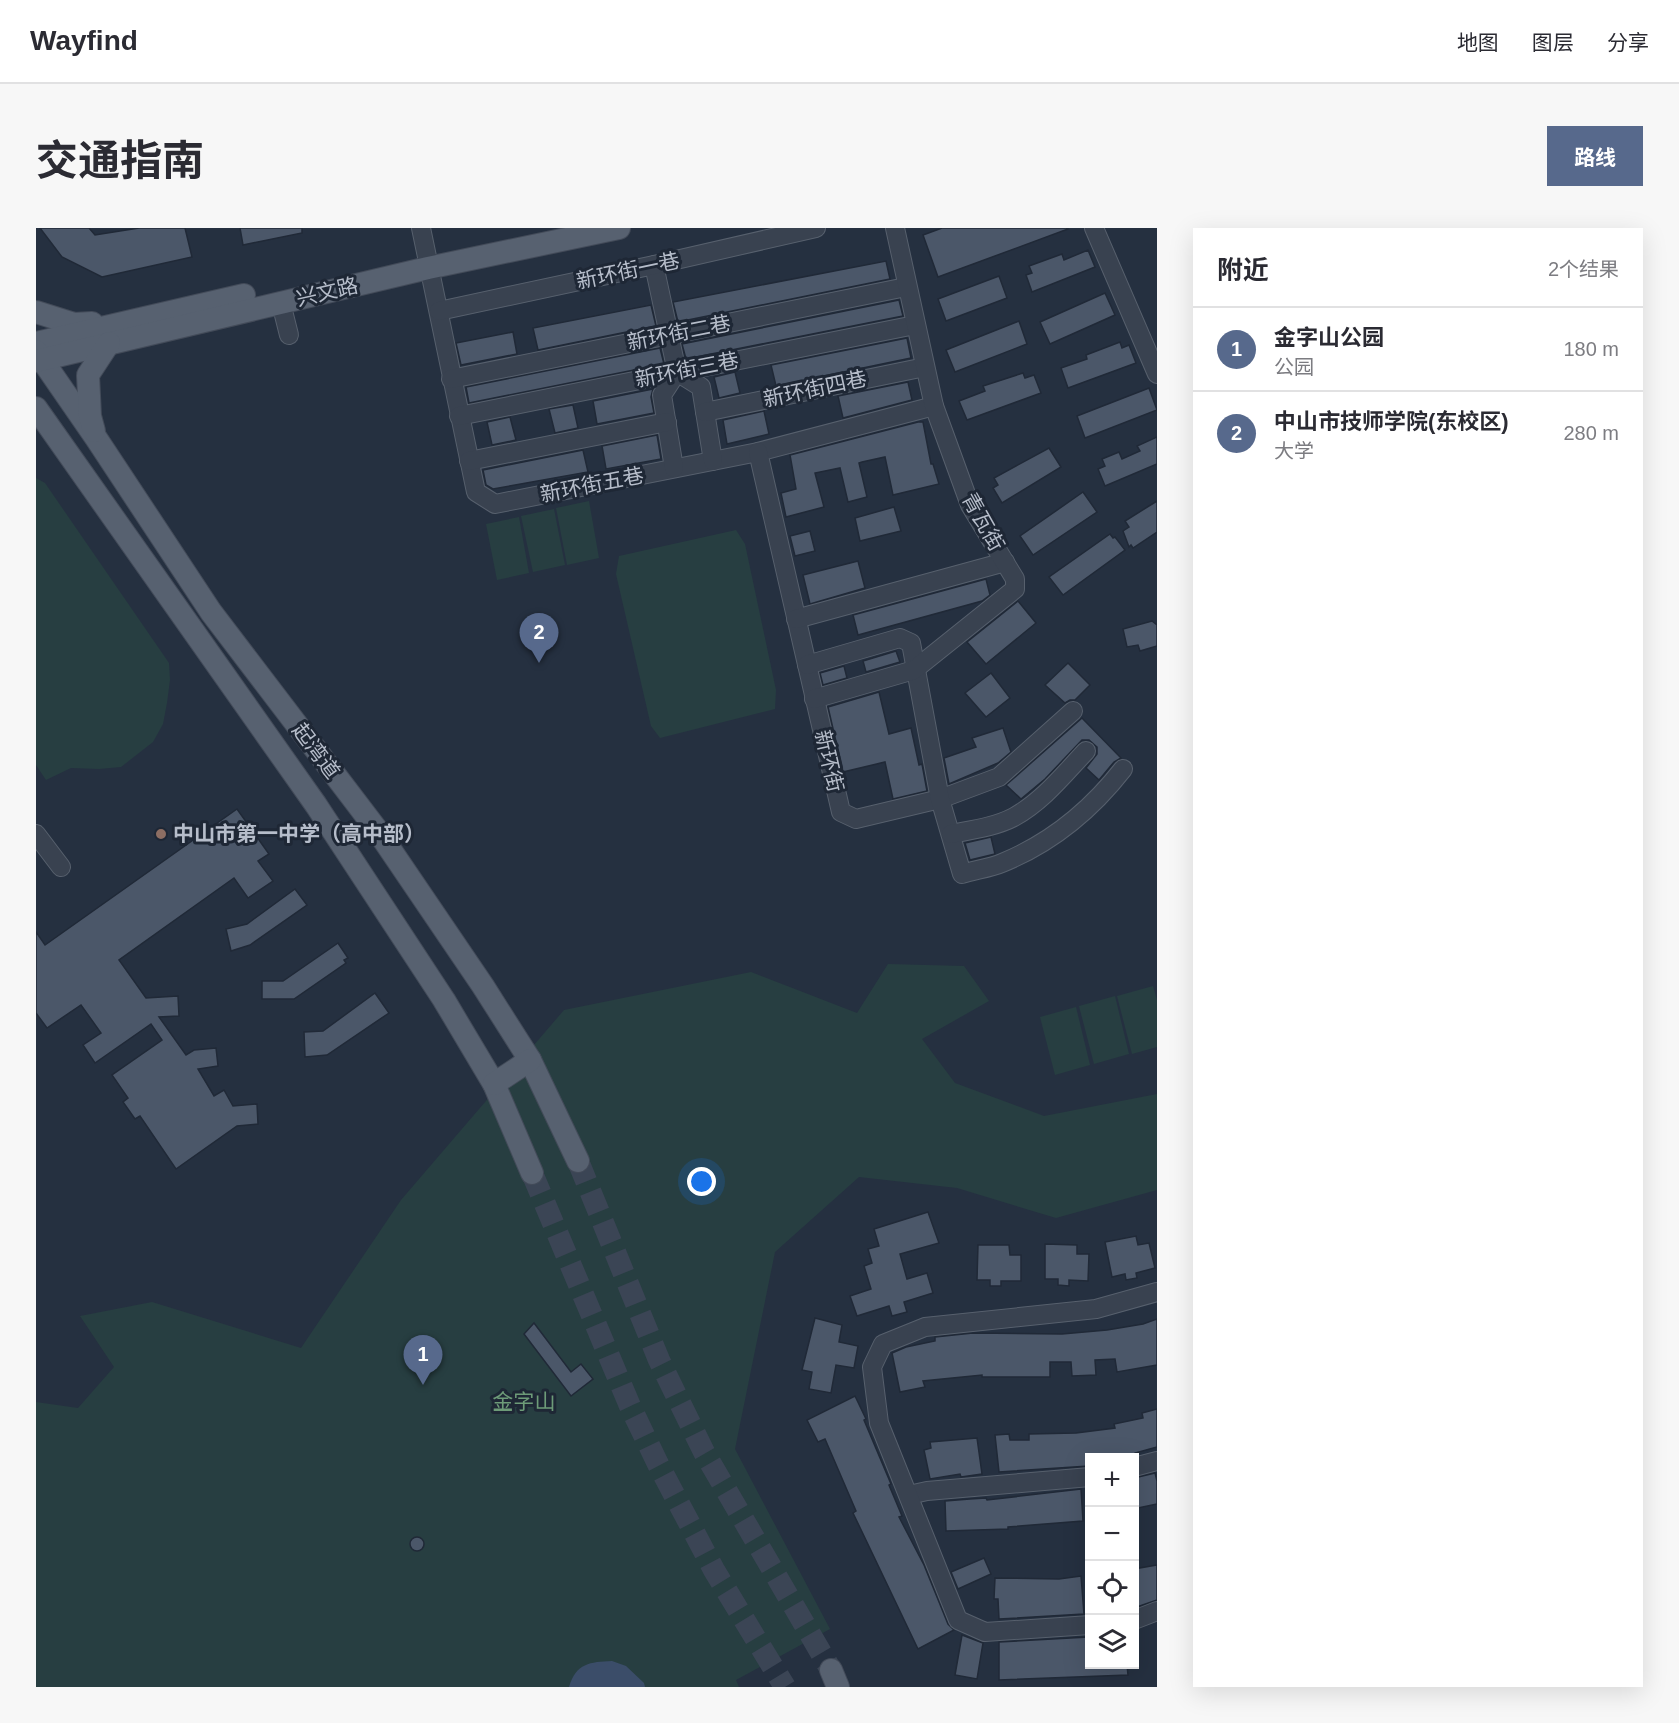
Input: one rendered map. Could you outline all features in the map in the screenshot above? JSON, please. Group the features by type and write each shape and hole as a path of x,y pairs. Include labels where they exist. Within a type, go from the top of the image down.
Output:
{"main road":[{"name":"兴文路","path":"109,334 281,303 553,228"},
{"name":"兴文路","path":"37,353 109,334 423,262 619,228"},
{"path":"36,312 74,324 90,322 109,334 88,375 90,416 96,438"},
{"name":"起湾道","path":"37,353 211,612 377,830 530,1060 578,1161"},
{"name":"起湾道","path":"39,415 316,806 444,1000 494,1084 532,1173"},
{"path":"494,1084 530,1060"}],"street":[{"path":"412,228 423,262"},
{"path":"421,228 423,262"},
{"name":"新环街一巷","path":"439,311 654,266 816,228"},
{"name":"青瓦街","path":"814,699 916,669 1015,589 1015,579 970,505 934,406 906,287 895,228"},
{"path":"1094,228 1157,374"},
{"name":"新环街五巷","path":"423,262 439,311 451,379 476,492 495,504 758,452 934,406"},
{"path":"654,266 677,372 662,395 675,468"},
{"name":"新环街二巷","path":"451,379 906,287"},
{"path":"281,303 289,335"},
{"name":"新环街三巷","path":"459,416 915,325"},
{"name":"新环街四巷","path":"705,412 925,367"},
{"path":"677,372 701,387 714,461"},
{"path":"469,461 667,422"},
{"name":"新环街","path":"758,452 841,812 856,819 940,799 999,777 1073,711"},
{"path":"796,619 1005,562"},
{"path":"807,665 900,638 911,643 940,799 962,874 1001,863 1045,841 1078,818 1123,769"},
{"path":"951,834 993,825 1022,812 1058,781 1086,751"},
{"path":"36,834 61,867"},
{"path":"1085,1625 985,1632 958,1620 879,1424 872,1367 883,1344 925,1327 1096,1309 1157,1292"},
{"path":"1139,1466 1157,1461"},
{"path":"909,1496 927,1491 1085,1476"},
{"path":"1139,1618 1157,1611"}],"green space":[{"path":"36,478 45,483 169,663 170,680 163,724 153,742 121,767 71,768 46,780 36,765"},
{"path":"589,501 599,558 567,565 556,508"},
{"path":"554,509 565,565 533,572 521,516"},
{"path":"519,517 529,573 497,580 486,524"},
{"path":"736,530 745,544 776,690 775,709 660,738 651,726 616,574 619,556"},
{"name":"金字山","path":"888,964 964,966 989,1001 922,1039 955,1083 1044,1116 1157,1094 1157,1190 1056,1218 957,1188 859,1177 775,1252 735,1449 830,1629 736,1680 739,1687 36,1687 36,1402 78,1408 114,1367 80,1316 152,1302 301,1348 401,1200 564,1010 751,972 857,1013"},
{"path":"1153,986 1157,1000 1157,1047 1132,1054 1117,996"},
{"path":"1115,996 1129,1054 1094,1064 1079,1006"},
{"path":"1076,1007 1090,1065 1055,1075 1040,1017"}],"water":[{"path":"612,1661 626,1666 644,1683 645,1687 569,1687 580,1668 591,1663"}],"building":[{"path":"40,228 89,228 95,235 139,228 185,228 192,257 102,277 62,257"},
{"path":"240,228 302,228 302,233 243,245"},
{"path":"942,228 1068,229 938,277 923,235"},
{"path":"1088,250 1095,267 1032,292 1026,275 1032,273 1029,266 1062,254 1064,260"},
{"path":"886,261 890,279 678,322 673,302"},
{"path":"999,276 1007,298 946,321 938,299"},
{"path":"1105,293 1115,315 1050,344 1040,322"},
{"path":"899,300 903,316 686,359 682,344"},
{"path":"651,305 656,326 538,350 533,328"},
{"path":"1019,321 1027,344 955,372 946,350"},
{"path":"513,332 517,354 461,365 456,343"},
{"path":"907,338 911,358 776,386 771,365"},
{"path":"1120,342 1122,348 1129,345 1136,363 1068,388 1061,368 1087,359 1086,355"},
{"path":"660,348 664,364 469,403 466,387"},
{"path":"735,372 740,393 719,398 714,377"},
{"path":"1023,373 1025,378 1034,375 1041,393 967,420 959,401 985,391 983,386"},
{"path":"908,382 912,400 843,418 838,396"},
{"path":"1149,388 1157,410 1085,438 1077,416"},
{"path":"653,389 651,397 654,413 597,424 593,401"},
{"path":"573,405 578,428 555,433 549,409"},
{"path":"764,411 769,434 727,444 723,420"},
{"path":"510,417 516,440 492,445 487,422"},
{"path":"923,422 931,464 933,464 939,484 893,495 885,457 859,463 867,497 848,502 840,468 815,473 824,507 786,517 781,493 796,489 790,455"},
{"path":"657,435 661,459 606,469 602,446"},
{"path":"1157,437 1157,464 1105,486 1098,469 1105,466 1102,459 1119,452 1122,459 1140,451 1137,446"},
{"path":"1049,448 1061,467 1002,503 993,488 998,485 994,478"},
{"path":"583,450 588,472 493,489 486,485 483,470"},
{"path":"1083,492 1097,512 1033,555 1020,536"},
{"path":"1157,501 1157,532 1133,548 1131,545 1129,547 1123,531 1129,527 1125,521"},
{"path":"894,507 901,531 860,541 855,518"},
{"path":"810,531 815,551 795,556 790,536"},
{"path":"1110,534 1125,550 1063,595 1049,577"},
{"path":"858,561 865,588 810,604 803,575"},
{"path":"986,579 990,595 982,601 858,635 853,615"},
{"path":"1018,601 1036,623 986,664 967,642"},
{"path":"1152,621 1157,625 1157,646 1140,651 1138,645 1127,647 1123,629"},
{"path":"896,651 900,662 866,672 863,661"},
{"path":"1068,663 1090,685 1075,700 1065,703 1045,685"},
{"path":"844,666 847,678 823,685 820,673"},
{"path":"991,673 1010,698 986,717 965,693"},
{"path":"879,692 889,734 911,728 919,765 922,764 927,791 893,799 885,762 843,772 828,707"},
{"path":"1082,718 1121,758 1114,762 1099,780 1086,768 1097,754 1097,747 1089,740 1082,740 1045,779 1021,799 1006,785"},
{"path":"1003,728 1011,752 998,763 949,784 944,758 976,747 972,738"},
{"path":"237,809 269,854 258,861 273,881 248,898 234,878 119,960 146,998 178,996 179,1016 159,1017 186,1055 194,1050 216,1048 218,1066 198,1069 214,1096 224,1090 233,1106 257,1104 258,1124 237,1126 176,1169 140,1116 135,1119 123,1102 128,1098 112,1075 162,1040 151,1024 95,1063 83,1045 101,1033 81,1005 47,1028 36,1013 36,932 45,945"},
{"path":"991,837 995,854 970,860 965,843"},
{"path":"295,889 307,905 250,945 231,951 226,929 247,924"},
{"path":"338,943 348,958 344,960 346,963 294,999 262,999 262,981 283,981"},
{"path":"375,993 389,1013 327,1055 305,1057 304,1032 323,1031"},
{"path":"928,1212 939,1243 900,1254 907,1279 927,1273 933,1293 904,1302 907,1312 892,1316 889,1306 857,1316 850,1296 871,1289 864,1266 872,1263 868,1249 879,1246 874,1229"},
{"path":"1136,1236 1138,1245 1149,1243 1155,1268 1136,1273 1137,1278 1126,1280 1125,1274 1112,1277 1105,1242"},
{"path":"1045,1244 1077,1245 1077,1254 1089,1254 1088,1281 1069,1280 1069,1286 1058,1285 1058,1279 1045,1279"},
{"path":"978,1245 1009,1245 1010,1255 1021,1255 1021,1281 1001,1281 1001,1286 990,1286 990,1280 977,1280"},
{"path":"815,1318 842,1325 839,1342 858,1346 854,1368 836,1365 831,1393 809,1389 812,1372 802,1370"},
{"path":"1157,1319 1157,1365 1117,1372 1115,1359 1095,1360 1096,1375 1072,1376 1071,1362 1050,1362 1050,1377 982,1377 982,1375 923,1381 925,1387 900,1392 892,1353 906,1347 935,1341 935,1337 973,1333 1062,1334 1107,1330 1143,1324"},
{"path":"534,1323 571,1372 581,1364 593,1379 571,1396 524,1334"},
{"path":"855,1396 891,1484 889,1485 902,1516 899,1517 924,1565 948,1624 954,1630 918,1649 853,1513 856,1511 825,1439 818,1442 807,1420"},
{"path":"1157,1409 1157,1447 1135,1453 1085,1453 1085,1466 999,1472 995,1435 1009,1434 1010,1440 1029,1440 1029,1434 1076,1433 1115,1428 1114,1424 1143,1418 1142,1413"},
{"path":"977,1438 982,1474 961,1477 960,1474 930,1479 924,1450 931,1448 930,1442"},
{"path":"1155,1473 1157,1504 1139,1508 1139,1477"},
{"path":"1081,1489 1083,1521 1008,1527 1008,1529 946,1531 945,1501 986,1498 987,1500"},
{"path":"417,1537 422,1539 424,1544 422,1549 417,1551 412,1549 410,1544 412,1539"},
{"path":"984,1558 991,1574 958,1589 951,1572"},
{"path":"1157,1565 1157,1600 1139,1606 1139,1568"},
{"path":"1081,1576 1084,1614 999,1619 998,1599 994,1599 995,1578 1059,1579"},
{"path":"962,1635 983,1643 977,1679 955,1675"},
{"path":"1085,1637 1085,1669 1127,1669 1128,1675 999,1680 999,1642"}],"tunnel":[{"path":"578,1161 659,1360 704,1452 831,1670"},
{"path":"532,1173 630,1406 658,1464 714,1570 785,1687"}],"place":[{"name":"中山市技师学院(东校区)","path":"539,663"},
{"name":"中山市第一中学（高中部）","path":"161,834"},
{"name":"金字山公园","path":"423,1385"}]}
